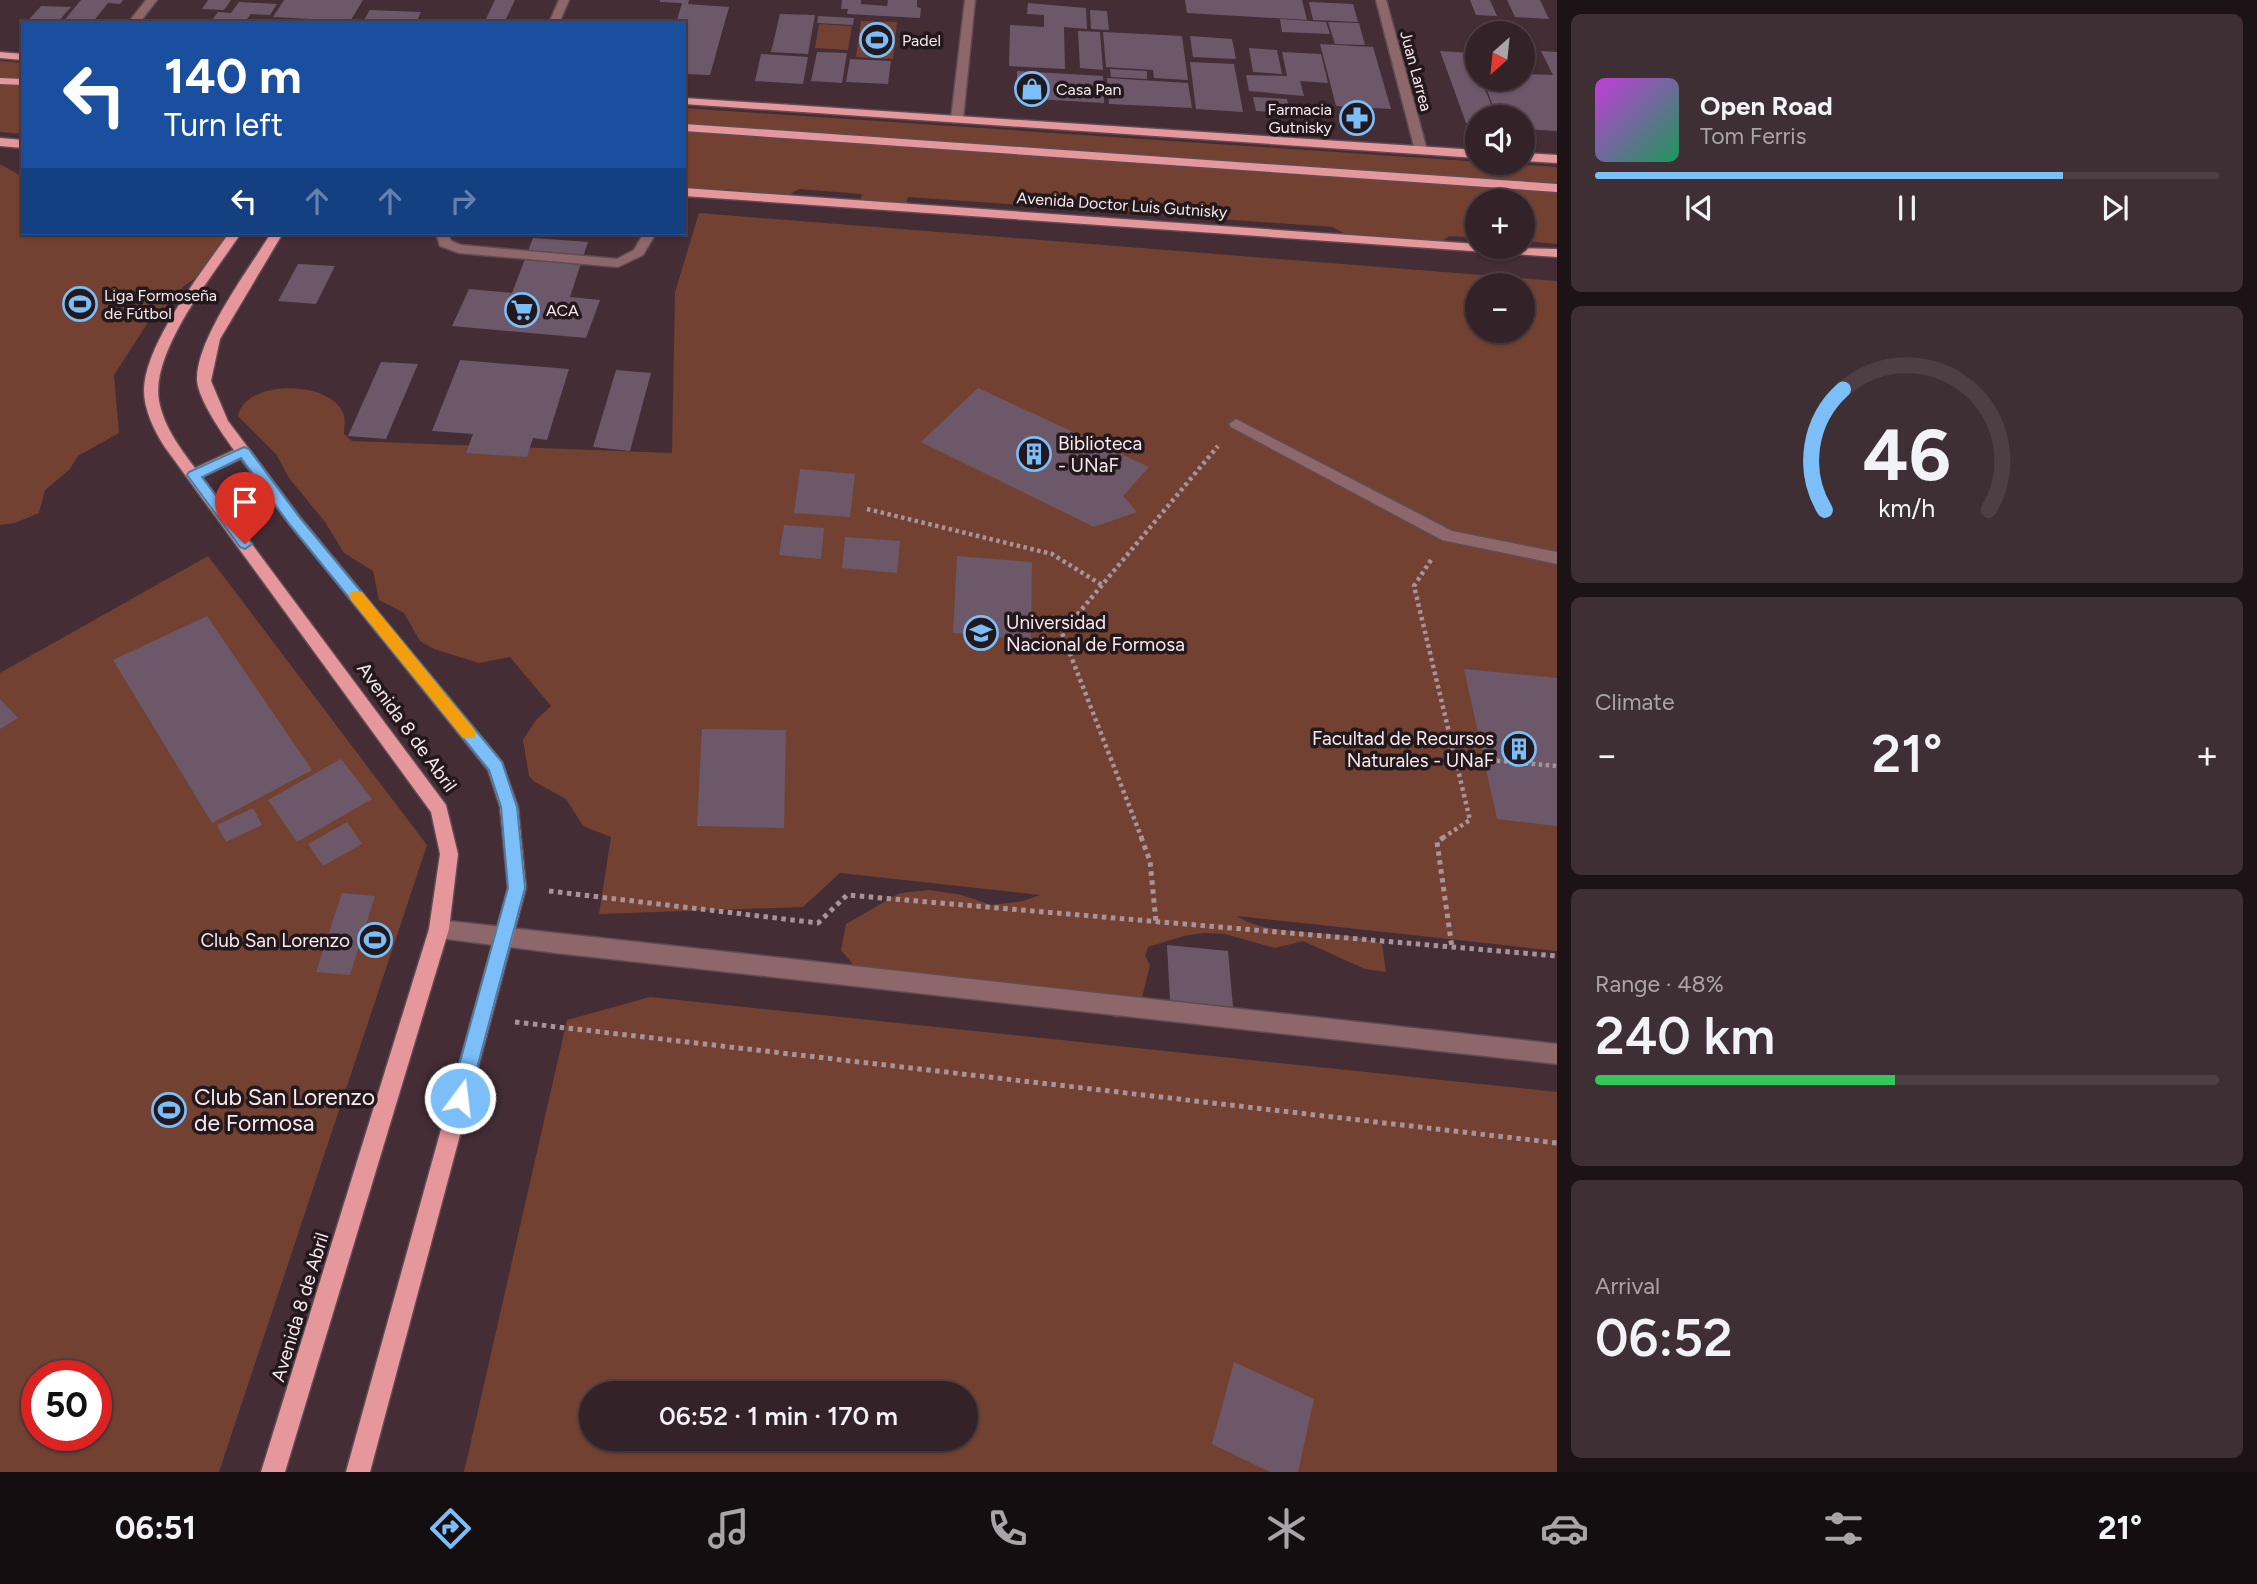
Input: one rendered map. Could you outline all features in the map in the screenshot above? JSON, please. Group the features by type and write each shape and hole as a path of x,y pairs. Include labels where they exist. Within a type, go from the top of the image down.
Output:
{"main road":[{"path":"0,55 21,57"},
{"path":"0,81 21,82"},
{"path":"686,101 1465,153"},
{"path":"686,127 1557,188"},
{"path":"0,142 21,144"},
{"path":"1535,158 1557,159"},
{"name":"Avenida Doctor Luis Gutnisky","path":"686,192 1557,253"},
{"name":"Avenida 8 de Abril","path":"234,235 166,341 151,386 154,411 169,443 440,810 449,854 439,929 273,1472"},
{"name":"Avenida 8 de Abril","path":"276,235 213,340 204,381 221,422 295,521 496,767 509,807 517,888 358,1472"},
{"path":"193,475 244,452"}],"street":[{"path":"135,21 152,0"},
{"path":"555,21 564,0"},
{"path":"957,119 970,0"},
{"name":"Juan Larrea","path":"1381,0 1421,150"},
{"path":"443,235 445,243 459,249 618,263 634,258 642,250 649,235"},
{"path":"1236,424 1448,536 1557,558"},
{"path":"439,929 1557,1054"}],"path":[{"path":"1156,922 1150,861 1062,633 1236,424"},
{"path":"867,509 1052,554 1102,585"},
{"path":"1414,586 1470,820 1437,842 1452,948"},
{"path":"1455,757 1557,766"},
{"path":"517,888 818,923 847,895 1557,956"},
{"path":"481,1018 1557,1143"}],"shaded area":[{"name":"Padel","path":"861,21 897,22 893,59 856,57"},
{"name":"Padel","path":"819,24 852,26 848,50 815,48"},
{"path":"0,61 21,63 21,134 0,132"},
{"path":"686,108 1465,161 1465,175 1535,175 1535,166 1557,167 1557,244 1535,242 1535,189 1465,189 1465,237 1449,236 1441,241 1411,244 1356,237 1333,227 908,197 906,204 860,202 862,194 799,189 787,196 755,195 730,189 686,192"},
{"name":"Liga Formoseña de Fútbol","path":"0,164 21,176 21,235 230,235 210,268 184,286 158,319 149,321 114,375 119,433 78,456 69,470 45,490 39,513 15,523 0,525"},
{"path":"699,213 1465,274 1465,343 1535,343 1535,279 1557,281 1557,951 1237,916 1268,928 1346,936 1382,944 1386,972 1365,969 1303,941 1275,948 1225,934 1184,936 1148,947 1145,956 1150,965 1141,1002 1117,1018 1065,998 968,1000 866,980 841,950 846,924 898,894 930,890 962,895 991,905 1023,901 1040,895 840,873 803,907 599,914 611,837 583,826 566,799 529,776 523,740 536,720 551,706 510,657 479,663 434,649 420,641 404,613 379,600 373,571 344,553 325,522 289,478 276,454 238,416 244,404 256,395 288,388 322,394 335,402 344,415 344,434 352,441 672,453 675,292"},
{"name":"Club San Lorenzo de Formosa","path":"208,556 427,845 219,1472 0,1472 0,673"},
{"path":"650,997 1557,1092 1557,1472 464,1472 567,1020"}],"building":[{"path":"81,0 123,0 120,4 108,3 94,21 64,21"},
{"path":"208,0 231,0 224,10 202,9"},
{"path":"284,0 363,0 350,21 273,17"},
{"path":"495,0 515,0 505,21 485,21"},
{"path":"689,0 688,4 729,7 710,75 686,74 686,21 677,21 682,3 660,2"},
{"path":"842,0 861,0 861,4 887,6 888,0 917,0 917,7 921,8 920,18 847,14 848,9 841,9"},
{"path":"1185,0 1302,0 1307,20 1187,13"},
{"path":"1470,0 1490,0 1497,16 1476,15"},
{"path":"1507,0 1540,0 1549,19 1515,17"},
{"path":"239,2 277,4 270,15 251,14 246,21 211,21 218,12 231,13"},
{"path":"1309,2 1353,4 1358,22 1313,20"},
{"path":"1028,3 1086,8 1087,29 1064,27 1065,69 1009,66 1010,25 1044,27 1044,15 1027,14"},
{"path":"41,6 71,7 59,21 28,21"},
{"path":"370,10 421,12 417,21 363,21"},
{"path":"1090,10 1107,11 1109,30 1091,29"},
{"path":"780,14 815,15 808,54 771,52"},
{"path":"818,16 854,18 853,25 817,23"},
{"path":"1280,19 1326,22 1330,34 1282,32"},
{"path":"1328,22 1359,23 1365,45 1335,44"},
{"path":"1078,31 1100,32 1103,70 1080,68"},
{"path":"1103,32 1182,36 1188,80 1154,78 1153,70 1106,67"},
{"path":"1190,36 1232,39 1236,59 1193,57"},
{"path":"1320,44 1373,47 1391,109 1336,106"},
{"path":"1249,48 1277,50 1282,74 1253,72"},
{"path":"1440,51 1465,53 1465,91 1486,91 1491,105 1465,105 1465,120"},
{"path":"1541,51 1557,52 1557,131 1535,130 1535,105 1493,105 1487,91 1535,91 1535,74 1553,75"},
{"path":"817,52 847,53 842,83 811,81"},
{"path":"1282,52 1321,54 1328,83 1300,81 1304,96 1249,91 1246,75 1287,76"},
{"path":"761,54 808,57 803,84 755,81"},
{"path":"850,59 891,61 888,84 846,82"},
{"path":"1190,62 1234,64 1243,112 1196,109"},
{"path":"1110,69 1147,71 1147,79 1111,77"},
{"path":"1017,71 1103,76 1104,103 1017,98"},
{"path":"1107,78 1188,83 1192,108 1109,104"},
{"path":"1253,97 1287,99 1290,113 1256,111"},
{"path":"533,238 588,242 570,297 600,300 586,338 452,326 469,289 512,293"},
{"path":"298,264 335,266 316,304 278,301"},
{"path":"460,360 569,369 547,440 533,438 527,457 466,453 473,434 432,431"},
{"path":"381,362 418,364 386,439 348,436"},
{"path":"616,370 651,373 630,451 593,447"},
{"name":"Biblioteca - UNaF","path":"978,388 1149,467 1123,496 1137,512 1094,527 921,442"},
{"path":"800,469 855,474 850,517 794,513"},
{"path":"784,525 824,528 821,559 779,555"},
{"path":"845,537 900,541 897,573 842,568"},
{"path":"957,556 1032,562 1031,640 953,633"},
{"path":"207,616 312,770 212,823 113,660"},
{"name":"Facultad de Recursos Naturales - UNaF","path":"1464,669 1557,678 1557,826 1497,819"},
{"path":"0,699 18,718 0,729"},
{"path":"702,729 786,730 784,828 697,826"},
{"path":"341,759 372,799 297,842 268,800"},
{"path":"253,808 262,825 226,842 217,825"},
{"path":"347,822 362,844 323,866 308,844"},
{"path":"342,893 375,896 350,975 316,972"},
{"path":"1167,945 1228,951 1233,1007 1170,1001"},
{"path":"1234,1362 1314,1399 1298,1472 1270,1472 1212,1444"}],"slow traffic":[{"path":"356,596 468,733"}],"place":[{"name":"Padel","path":"877,40"},
{"name":"Casa Pan","path":"1032,89"},
{"name":"Farmacia Gutnisky","path":"1357,118"},
{"name":"Liga Formoseña de Fútbol","path":"80,304"},
{"name":"ACA","path":"522,310"},
{"name":"Biblioteca - UNaF","path":"1034,454"},
{"name":"Universidad Nacional de Formosa","path":"981,633"},
{"name":"Facultad de Recursos Naturales - UNaF","path":"1519,749"},
{"name":"Club San Lorenzo","path":"375,940"},
{"name":"Club San Lorenzo de Formosa","path":"169,1110"}],"route":[{"path":"245,544 193,475 244,452 295,521 496,767 509,807 517,888 460,1098"}]}
